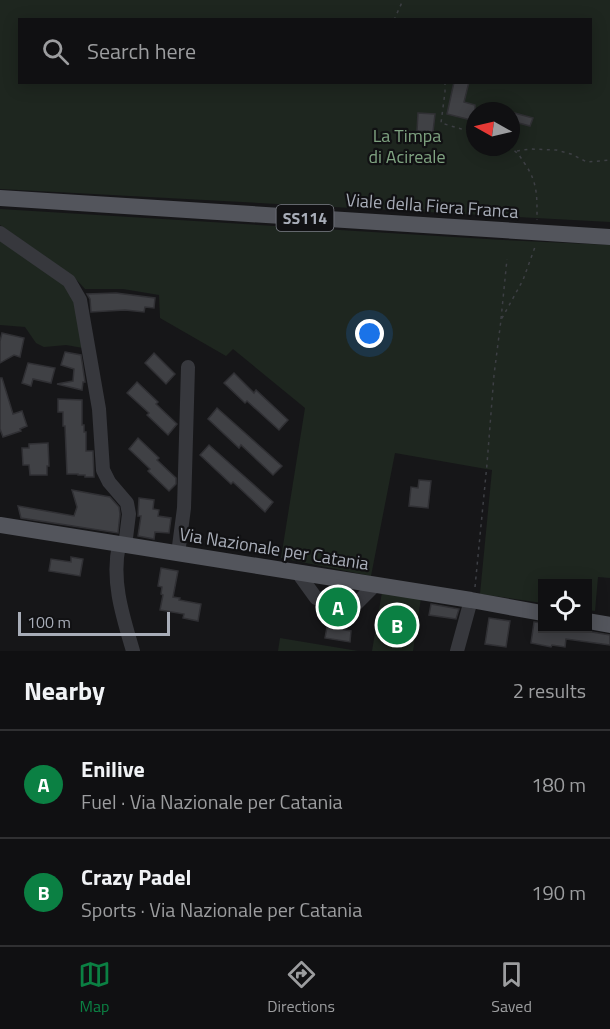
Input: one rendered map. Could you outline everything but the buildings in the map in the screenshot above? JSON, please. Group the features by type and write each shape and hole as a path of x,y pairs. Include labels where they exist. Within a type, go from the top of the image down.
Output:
{"main road":[{"name":"Viale della Fiera Franca","path":"0,198 610,237"},
{"name":"Via Nazionale per Catania","path":"0,525 538,612"},
{"path":"592,622 610,625"}],"street":[{"path":"0,232 69,281 80,300 99,409 103,471 108,482 127,503 129,514 122,545 117,554 117,578 120,608 133,651"},
{"path":"178,554 184,508 188,367"},
{"path":"457,651 472,600"}],"path":[{"path":"395,18 403,0"},
{"path":"445,84 441,123 466,130"},
{"path":"520,151 556,150 587,162 610,160"},
{"path":"520,156 533,175 537,193 537,223"},
{"path":"501,320 523,280 536,243"},
{"path":"472,600 507,259"}],"green space":[{"name":"La Timpa di Acireale","path":"0,0 610,0 610,222 0,189"},
{"path":"0,209 610,245 610,578 598,577 595,611 592,611 592,579 538,579 538,602 480,594 492,470 395,453 371,576 281,558 305,408 233,349 226,356 160,318 159,295 123,289 85,289 73,276 0,225"},
{"path":"0,238 65,283 76,301 83,348 66,345 44,347 36,343 25,327 0,325"},
{"path":"382,592 421,598 413,651 372,651"},
{"path":"280,638 358,651 278,651"}],"place":[{"name":"Enilive","path":"338,607"},
{"name":"Crazy Padel","path":"397,625"}]}
